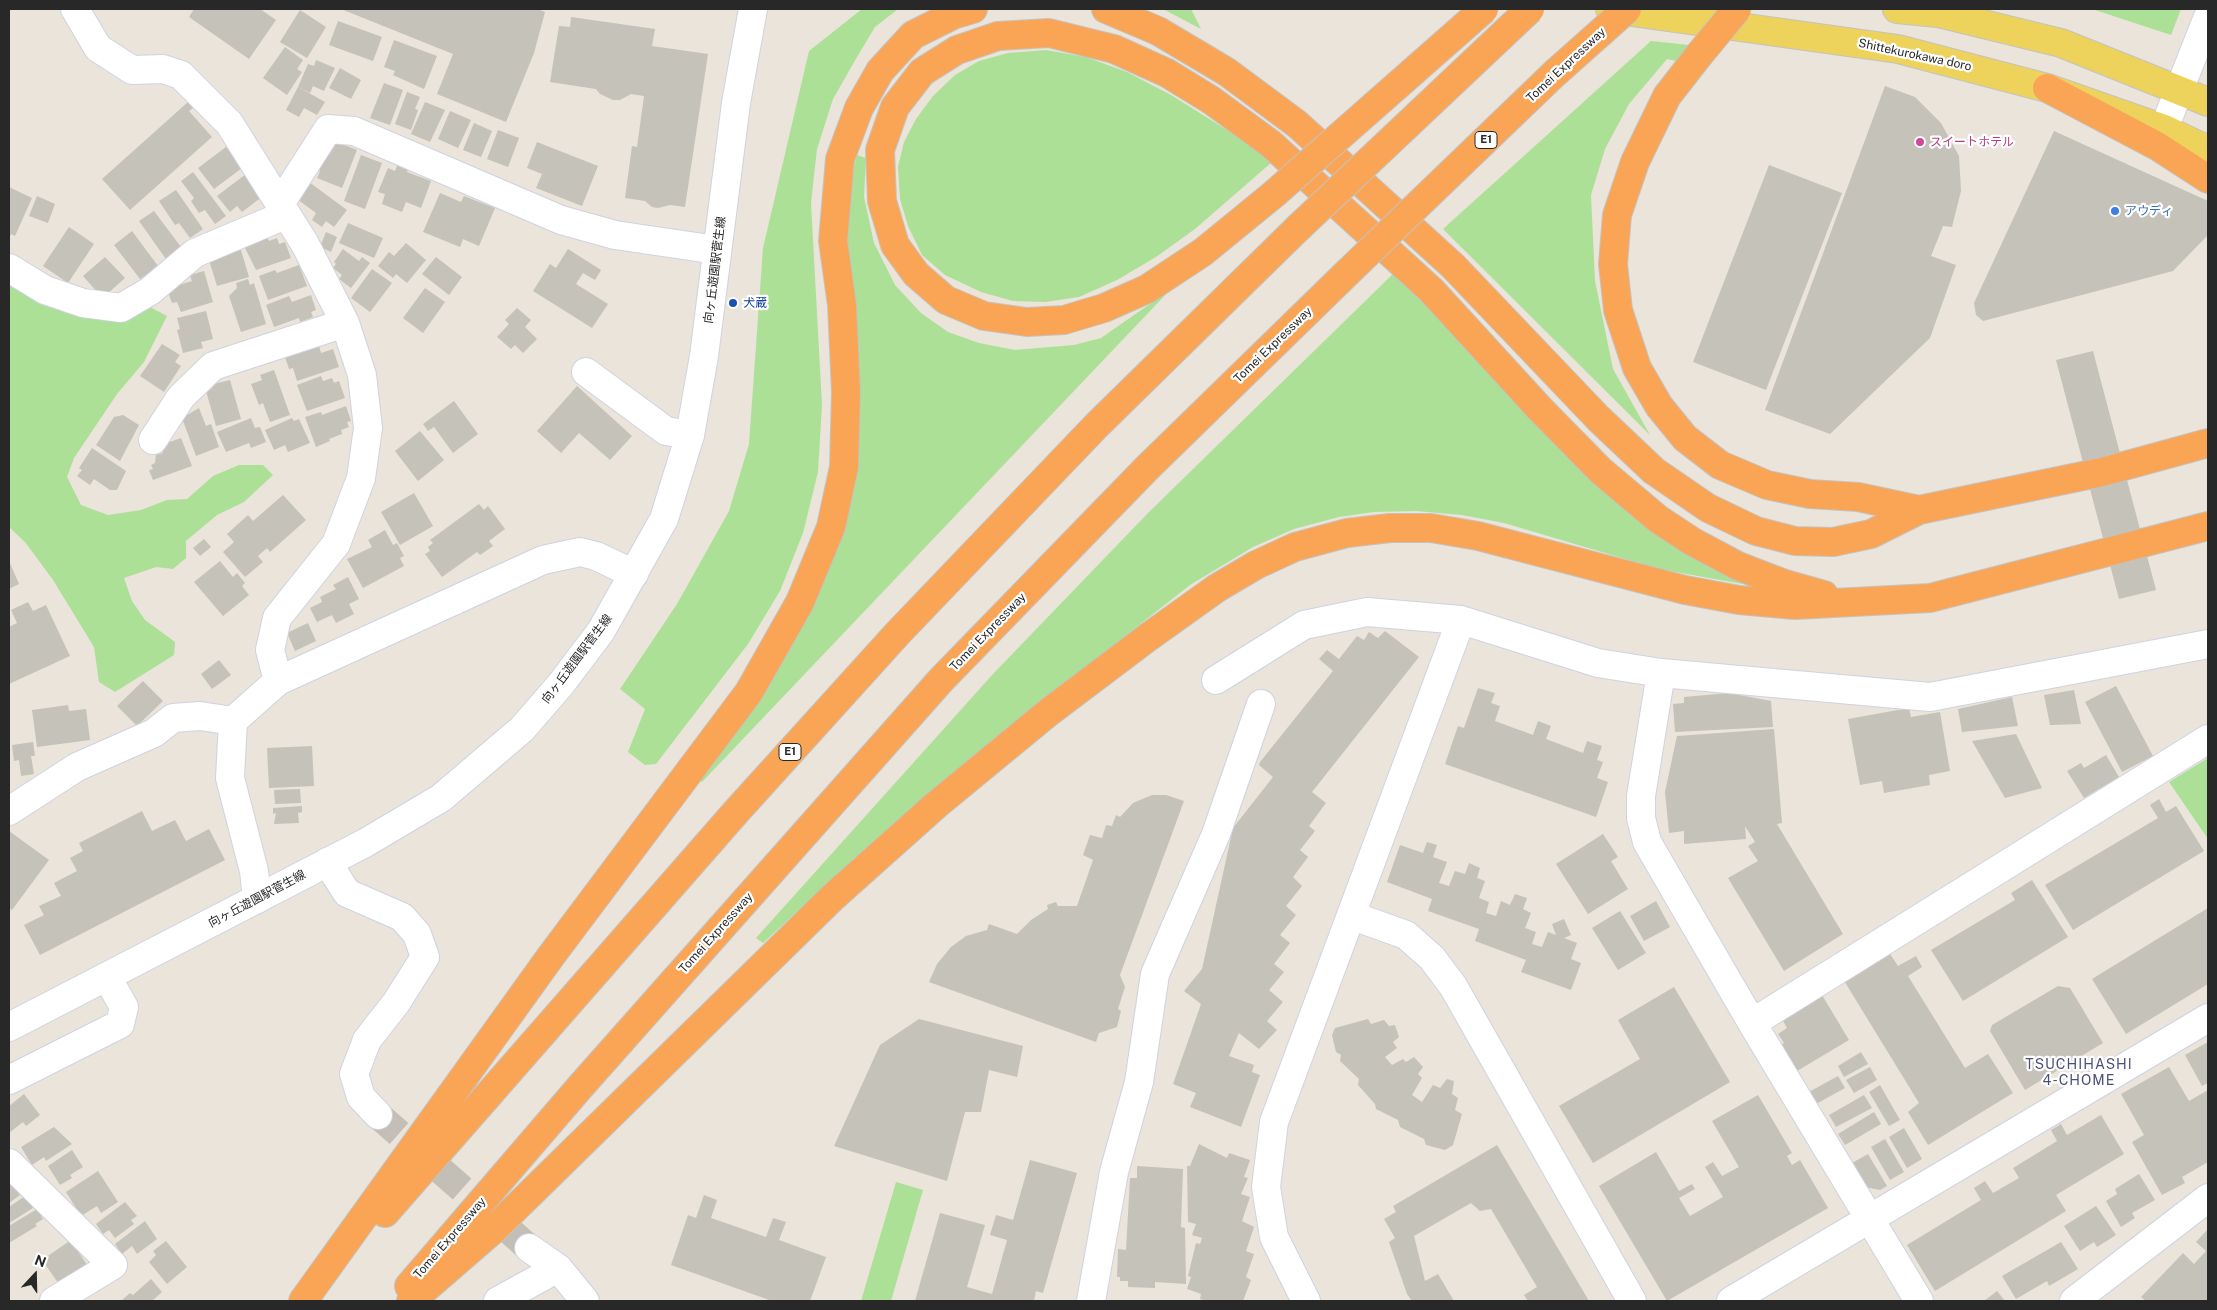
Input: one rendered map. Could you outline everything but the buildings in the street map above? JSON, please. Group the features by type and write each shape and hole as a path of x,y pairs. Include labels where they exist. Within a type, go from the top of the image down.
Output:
{"highway":[{"path":"303,1301 551,956 749,692 800,602 831,527 844,467 846,392 842,305 834,241 840,159 859,108 880,71 913,35 953,15 973,9"},
{"path":"1106,9 1158,31 1227,72 1297,124 1453,266 1598,418 1654,471 1708,508 1756,531 1795,542 1834,542 1871,534 1919,510 2102,472 2208,443"},
{"path":"1484,9 1274,194 1203,252 1147,289 1104,308 1064,320 1027,322 984,316 946,300 916,274 894,245 882,201 880,150 896,107 922,72 957,50 998,36 1049,33 1114,49 1167,73 1211,100 1271,144 1293,164 1431,290 1540,409 1601,471 1658,519 1693,542 1738,566 1785,584 1828,596 1869,603"},
{"name":"E1","path":"309,1301 728,820 897,634 1097,425 1298,228 1530,9"},
{"name":"Tomei Expressway","path":"396,1301 573,1095 941,680 1147,468 1554,74 1627,9"},
{"path":"1737,9 1698,54 1667,96 1636,162 1616,214 1613,264 1618,310 1637,368 1660,406 1685,438 1720,465 1767,485 1810,494 1858,497 1919,510"},
{"path":"2047,88 2160,138 2208,179"},
{"path":"411,1301 493,1230 834,896 936,805 1050,712 1147,638 1217,588 1256,565 1295,547 1348,533 1390,528 1431,528 1478,536 1630,577 1730,598 1795,605 1869,603 1930,598 2208,526"}],"main road":[{"name":"Shittekurokawa doro","path":"1610,9 1898,49 2047,88"},
{"path":"1897,9 1938,13 2061,42 2208,102"},
{"path":"2160,138 2208,150"}],"street":[{"path":"74,9 98,48 132,70 163,69 181,75 229,123 305,244 345,323 362,376 368,428 361,478 336,544 277,618 270,650 278,681"},
{"name":"向ヶ丘遊園駅菅生線","path":"9,1027 258,900 365,843 441,798 509,741 561,684 601,631 664,519 690,435 704,356 736,103 753,9"},
{"path":"2160,138 2181,90 2208,17"},
{"path":"9,268 45,290 83,303 121,308 150,291 195,253 283,209 328,129 354,132 561,220 615,235 718,250"},
{"path":"152,440 181,398 213,366 345,323"},
{"path":"586,372 666,431 690,435"},
{"path":"258,900 254,870 230,778 233,721 278,681 543,560 580,552 596,556 634,574"},
{"path":"1216,680 1304,625 1367,612 1461,620 1598,663 1661,673 1930,696 2208,644"},
{"path":"1306,1301 1274,1238 1266,1187 1274,1122 1353,916 1461,620"},
{"path":"1661,673 1641,796 1641,818 1647,842 1752,1023 1919,1301"},
{"path":"1091,1301 1114,1172 1139,1082 1155,974 1216,834 1261,704"},
{"path":"9,811 77,767 154,733 173,718 200,716 233,721"},
{"path":"1752,1023 2208,739"},
{"path":"327,862 347,893 402,917 418,934 425,957 396,1003 367,1040 354,1074 361,1097 378,1115"},
{"path":"1353,916 1406,935 1432,958 1453,986 1632,1301"},
{"path":"9,1080 120,1024 124,1006 107,977"},
{"path":"1730,1301 1870,1220 2208,1018"},
{"path":"9,1163 113,1265 54,1301"},
{"path":"2074,1301 2208,1198"},
{"path":"529,1248 558,1268 585,1301"},
{"path":"498,1301 558,1268"}],"green space":[{"path":"862,9 898,9 875,27 857,57 833,99 817,149 811,203 822,405 818,472 803,533 780,591 748,644 656,764 645,765 628,752 645,709 620,689 677,604 729,511 749,444 763,248 809,51"},
{"path":"1163,9 1191,9 1201,29"},
{"path":"2092,9 2181,9 2171,35"},
{"path":"1651,41 1689,45 1676,61 1667,59 1629,104 1605,149 1591,195 1595,281 1613,369 1650,435 1443,229"},
{"path":"1046,50 1086,57 1127,72 1171,95 1227,130 1272,162 1195,229 1156,257 1117,280 1079,297 1045,302 1013,301 981,292 945,275 922,255 908,226 900,199 898,167 904,142 916,119 933,96 955,75 979,61 1008,53"},
{"path":"857,155 866,158 864,197 874,243 895,285 921,313 948,332 979,343 1015,350 1074,345 1101,338 1170,290 702,782 698,778 828,562 846,197"},
{"path":"1397,270 1688,550 1748,585 1659,569 1504,523 1462,515 1416,511 1374,512 1339,517 1294,529 1253,547 1190,585 969,759 856,857 763,943 756,938 993,674 1149,512"},
{"path":"9,280 148,306 167,316 144,362 117,394 74,458 67,477 81,505 108,515 141,510 167,500 187,499 213,476 239,465 263,465 273,475 244,502 217,515 186,541 186,558 173,569 156,567 124,578 132,601 145,620 175,642 174,655 115,692 99,682 94,647 53,580 25,542 9,527"},
{"path":"2208,758 2208,839 2169,782"},
{"path":"896,1182 923,1190 891,1301 861,1301"}],"tunnel":[{"path":"378,1115 529,1248"}],"place":[{"name":"スイートホテル","path":"1920,142"},
{"name":"アウディ","path":"2115,211"},
{"name":"犬蔵","path":"733,303"}],"district":[{"name":"TSUCHIHASHI 4-CHOME","path":"2079,1074"}]}
